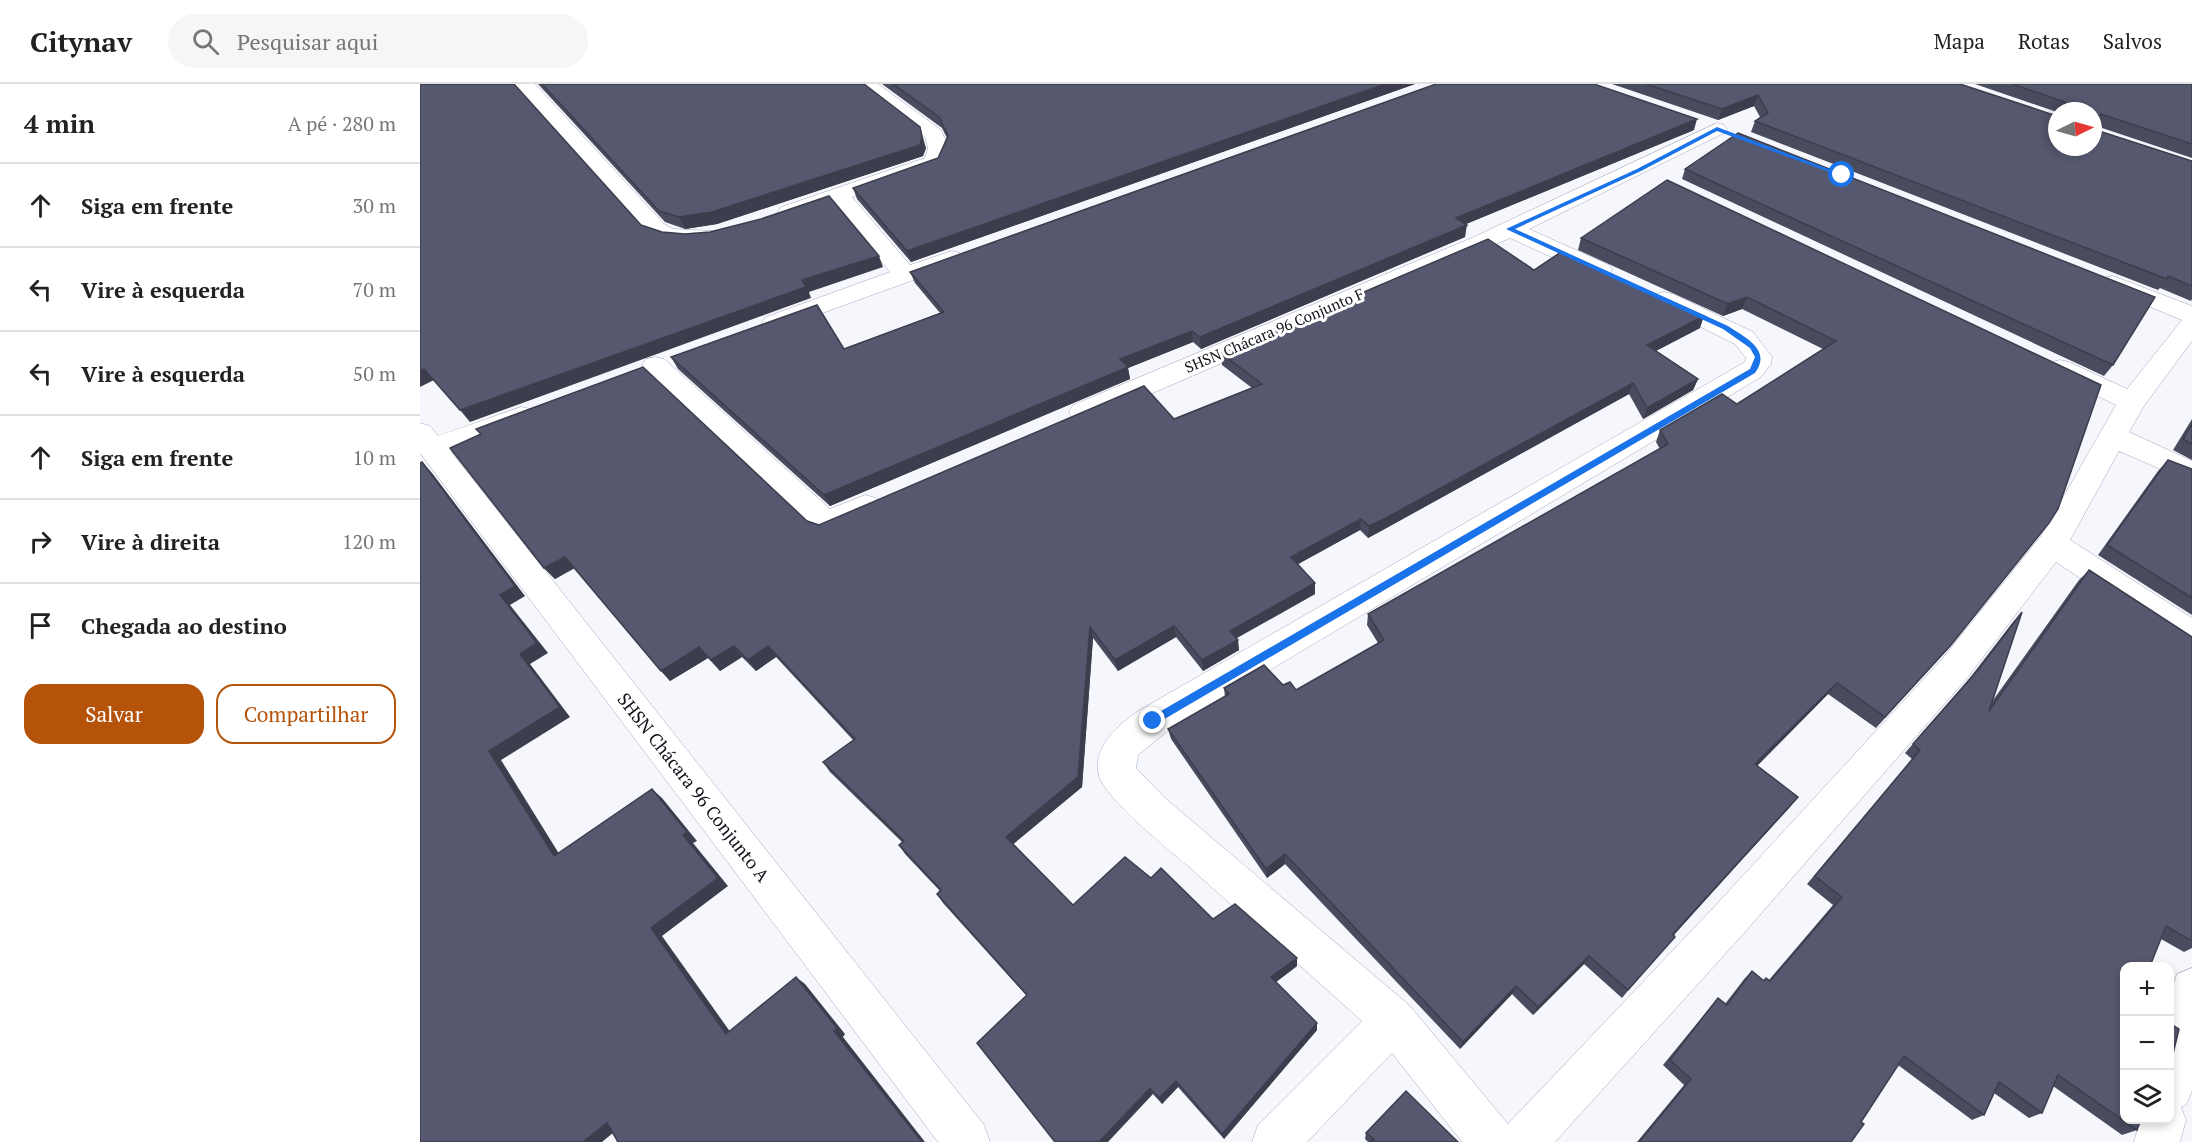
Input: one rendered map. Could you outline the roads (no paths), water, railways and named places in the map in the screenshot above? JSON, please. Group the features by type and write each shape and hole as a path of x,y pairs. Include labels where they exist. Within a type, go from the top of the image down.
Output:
{"street":[{"path":"524,84 656,229 669,236 685,238 721,233"},
{"path":"764,220 933,162 939,153 939,144 934,134 866,84"},
{"name":"SHSN Chácara 96 Conjunto F","path":"1058,423 1509,229 1649,175 1727,132 1684,118"},
{"path":"839,196 906,274"},
{"path":"1492,1142 1394,1020 1153,811 1117,774 1118,753 1129,737 1153,721 1752,371 1758,364 1759,357 1753,346 1725,327 1509,229"},
{"path":"753,330 972,251"},
{"path":"2094,275 2192,315"},
{"path":"1523,1142 1730,919 1955,668 2052,544 2132,402 2192,324"},
{"path":"2035,356 2132,402"},
{"path":"655,365 826,523 892,494"},
{"path":"427,441 544,407"},
{"path":"2114,437 2192,473"},
{"name":"SHSN Chácara 96 Conjunto A","path":"427,441 967,1142"},
{"path":"2052,544 2192,635"},
{"path":"2173,1070 2192,989"},
{"path":"1275,1142 1394,1020"},
{"path":"2157,1142 2162,1124"}]}
